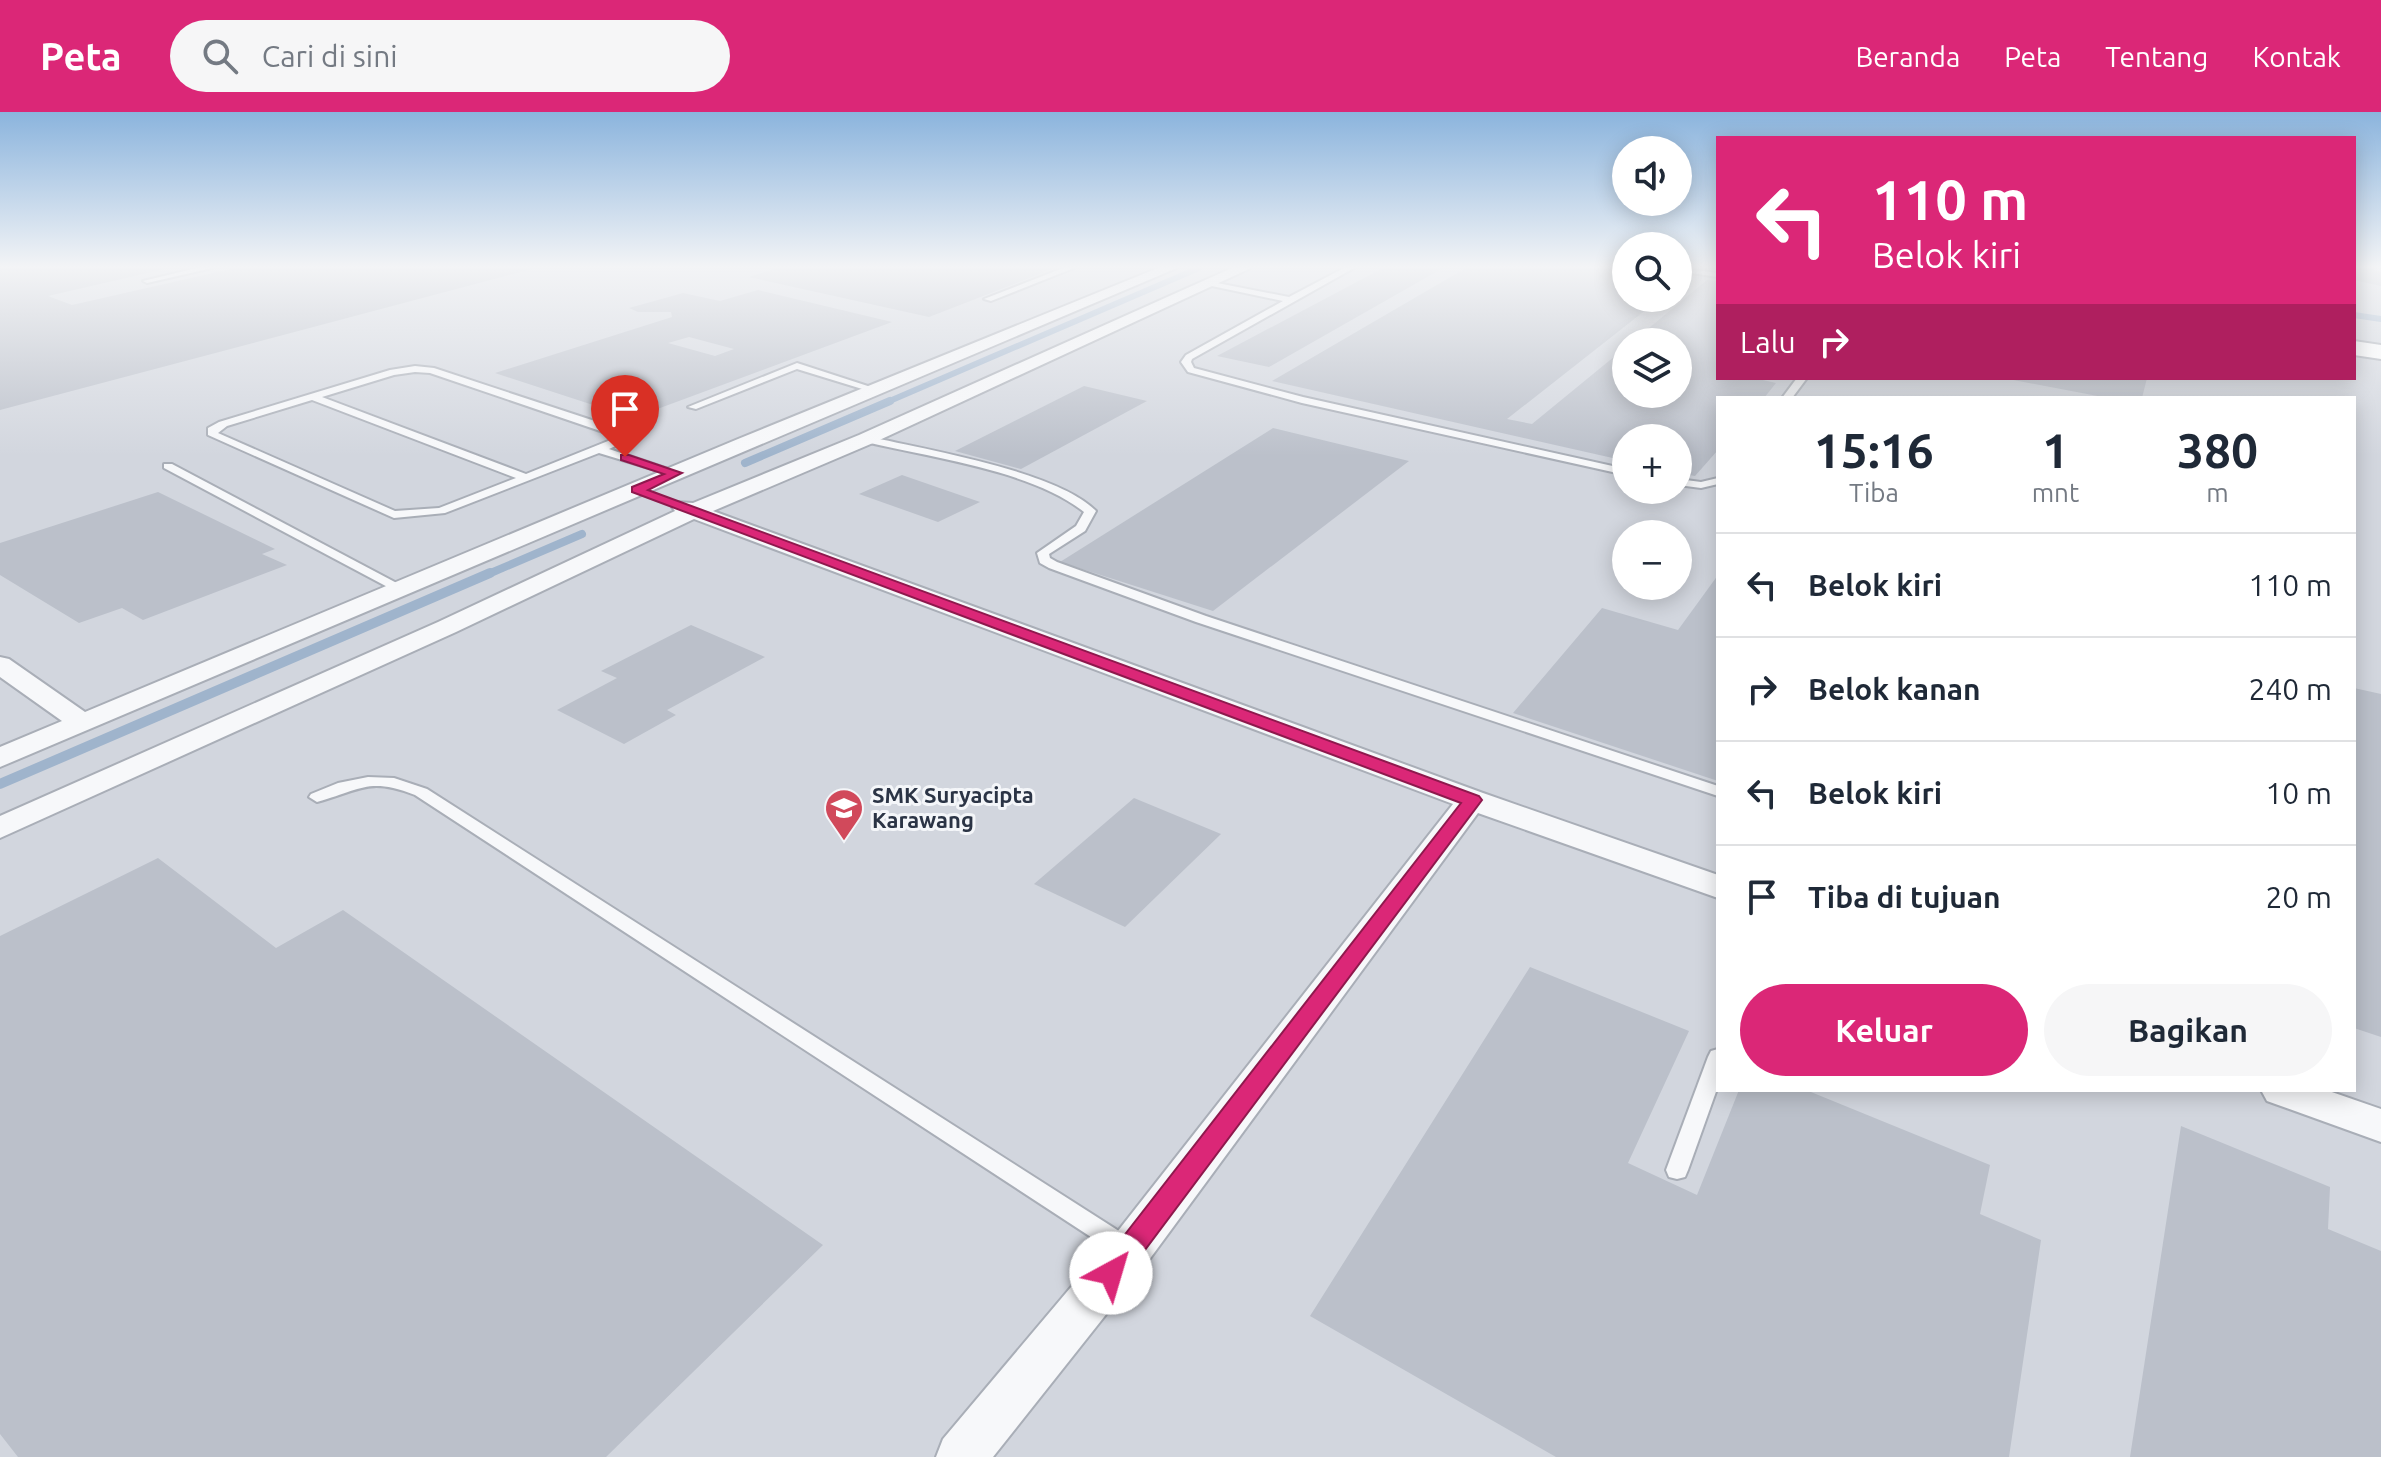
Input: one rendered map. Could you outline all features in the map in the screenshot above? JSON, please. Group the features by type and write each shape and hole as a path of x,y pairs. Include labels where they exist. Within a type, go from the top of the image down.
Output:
{"street":[{"path":"0,758 1018,331"},
{"path":"0,828 447,627 693,511 866,439 1105,331"},
{"path":"2356,332 2381,336"},
{"path":"2356,348 2381,352"},
{"path":"636,490 1472,800 1716,886"},
{"path":"0,665 83,723"},
{"path":"961,1457 1130,1250 1472,800"},
{"path":"2287,1092 2381,1126"}],"lane":[{"path":"1235,331 1189,357 1186,362 1191,370 1302,400 1612,469"},
{"path":"693,407 797,366 875,390"},
{"path":"431,370 623,436 621,441 600,450 441,511 394,515 213,435 212,430 223,424 313,397 393,372 431,370"},
{"path":"313,397 526,478"},
{"path":"866,439 1030,481 1083,502 1090,511 1081,528 1043,553 1044,560 1053,565 1201,619 1716,790"},
{"path":"600,450 675,473"},
{"path":"168,466 402,589"},
{"path":"1692,484 1716,481"},
{"path":"317,797 340,786 382,779 421,792 1130,1250"},
{"path":"1677,1170 1716,1063"}],"shaded area":[{"path":"0,331 1612,331 1612,408 1692,408 1692,331 1716,331 1716,380 2356,380 2356,331 2381,331 2381,1457 0,1457"}],"building":[{"path":"0,331 299,331 0,410"},
{"path":"628,331 868,331 633,418 495,373","holes":["689,337 734,349 715,356 668,343"]},
{"path":"1265,331 1333,331 1269,367 1217,356"},
{"path":"1358,331 1612,331 1612,336 1507,419 1532,424 1612,358 1612,408 1692,408 1692,331 1716,331 1716,380 1776,383 1766,396 1716,396 1716,452 1695,476 1692,475 1692,424 1612,424 1612,458 1272,381"},
{"path":"2014,380 2146,380 2142,396 2098,396"},
{"path":"1084,386 1147,401 1021,469 955,451"},
{"path":"1273,428 1409,461 1213,611 1060,562"},
{"path":"902,475 980,502 938,522 859,494"},
{"path":"158,492 275,549 262,554 287,565 143,620 122,608 79,623 0,575 0,543"},
{"path":"1716,578 1716,780 1513,713 1602,608 1678,630"},
{"path":"691,625 765,657 667,710 676,715 624,744 557,710 617,678 601,671"},
{"path":"2356,688 2381,694 2381,1037 2356,1029"},
{"path":"1134,798 1221,834 1125,927 1034,884"},
{"path":"158,858 276,948 343,910 823,1245 606,1457 18,1457 0,1434 0,936"},
{"path":"1530,967 1689,1031 1628,1163 1697,1195 1738,1092 1811,1092 1990,1165 1980,1214 2041,1240 2009,1457 1556,1457 1310,1316"},
{"path":"2181,1126 2330,1187 2328,1229 2381,1251 2381,1457 2130,1457"}],"waterway":[{"path":"885,403 1053,331"},
{"path":"745,463 890,401"},
{"path":"486,575 582,534"},
{"path":"0,784 490,573"}],"place":[{"name":"SMK Suryacipta Karawang","path":"844,842"}],"route":[{"path":"625,457 675,473 636,490 1472,800 1111,1273"}]}
